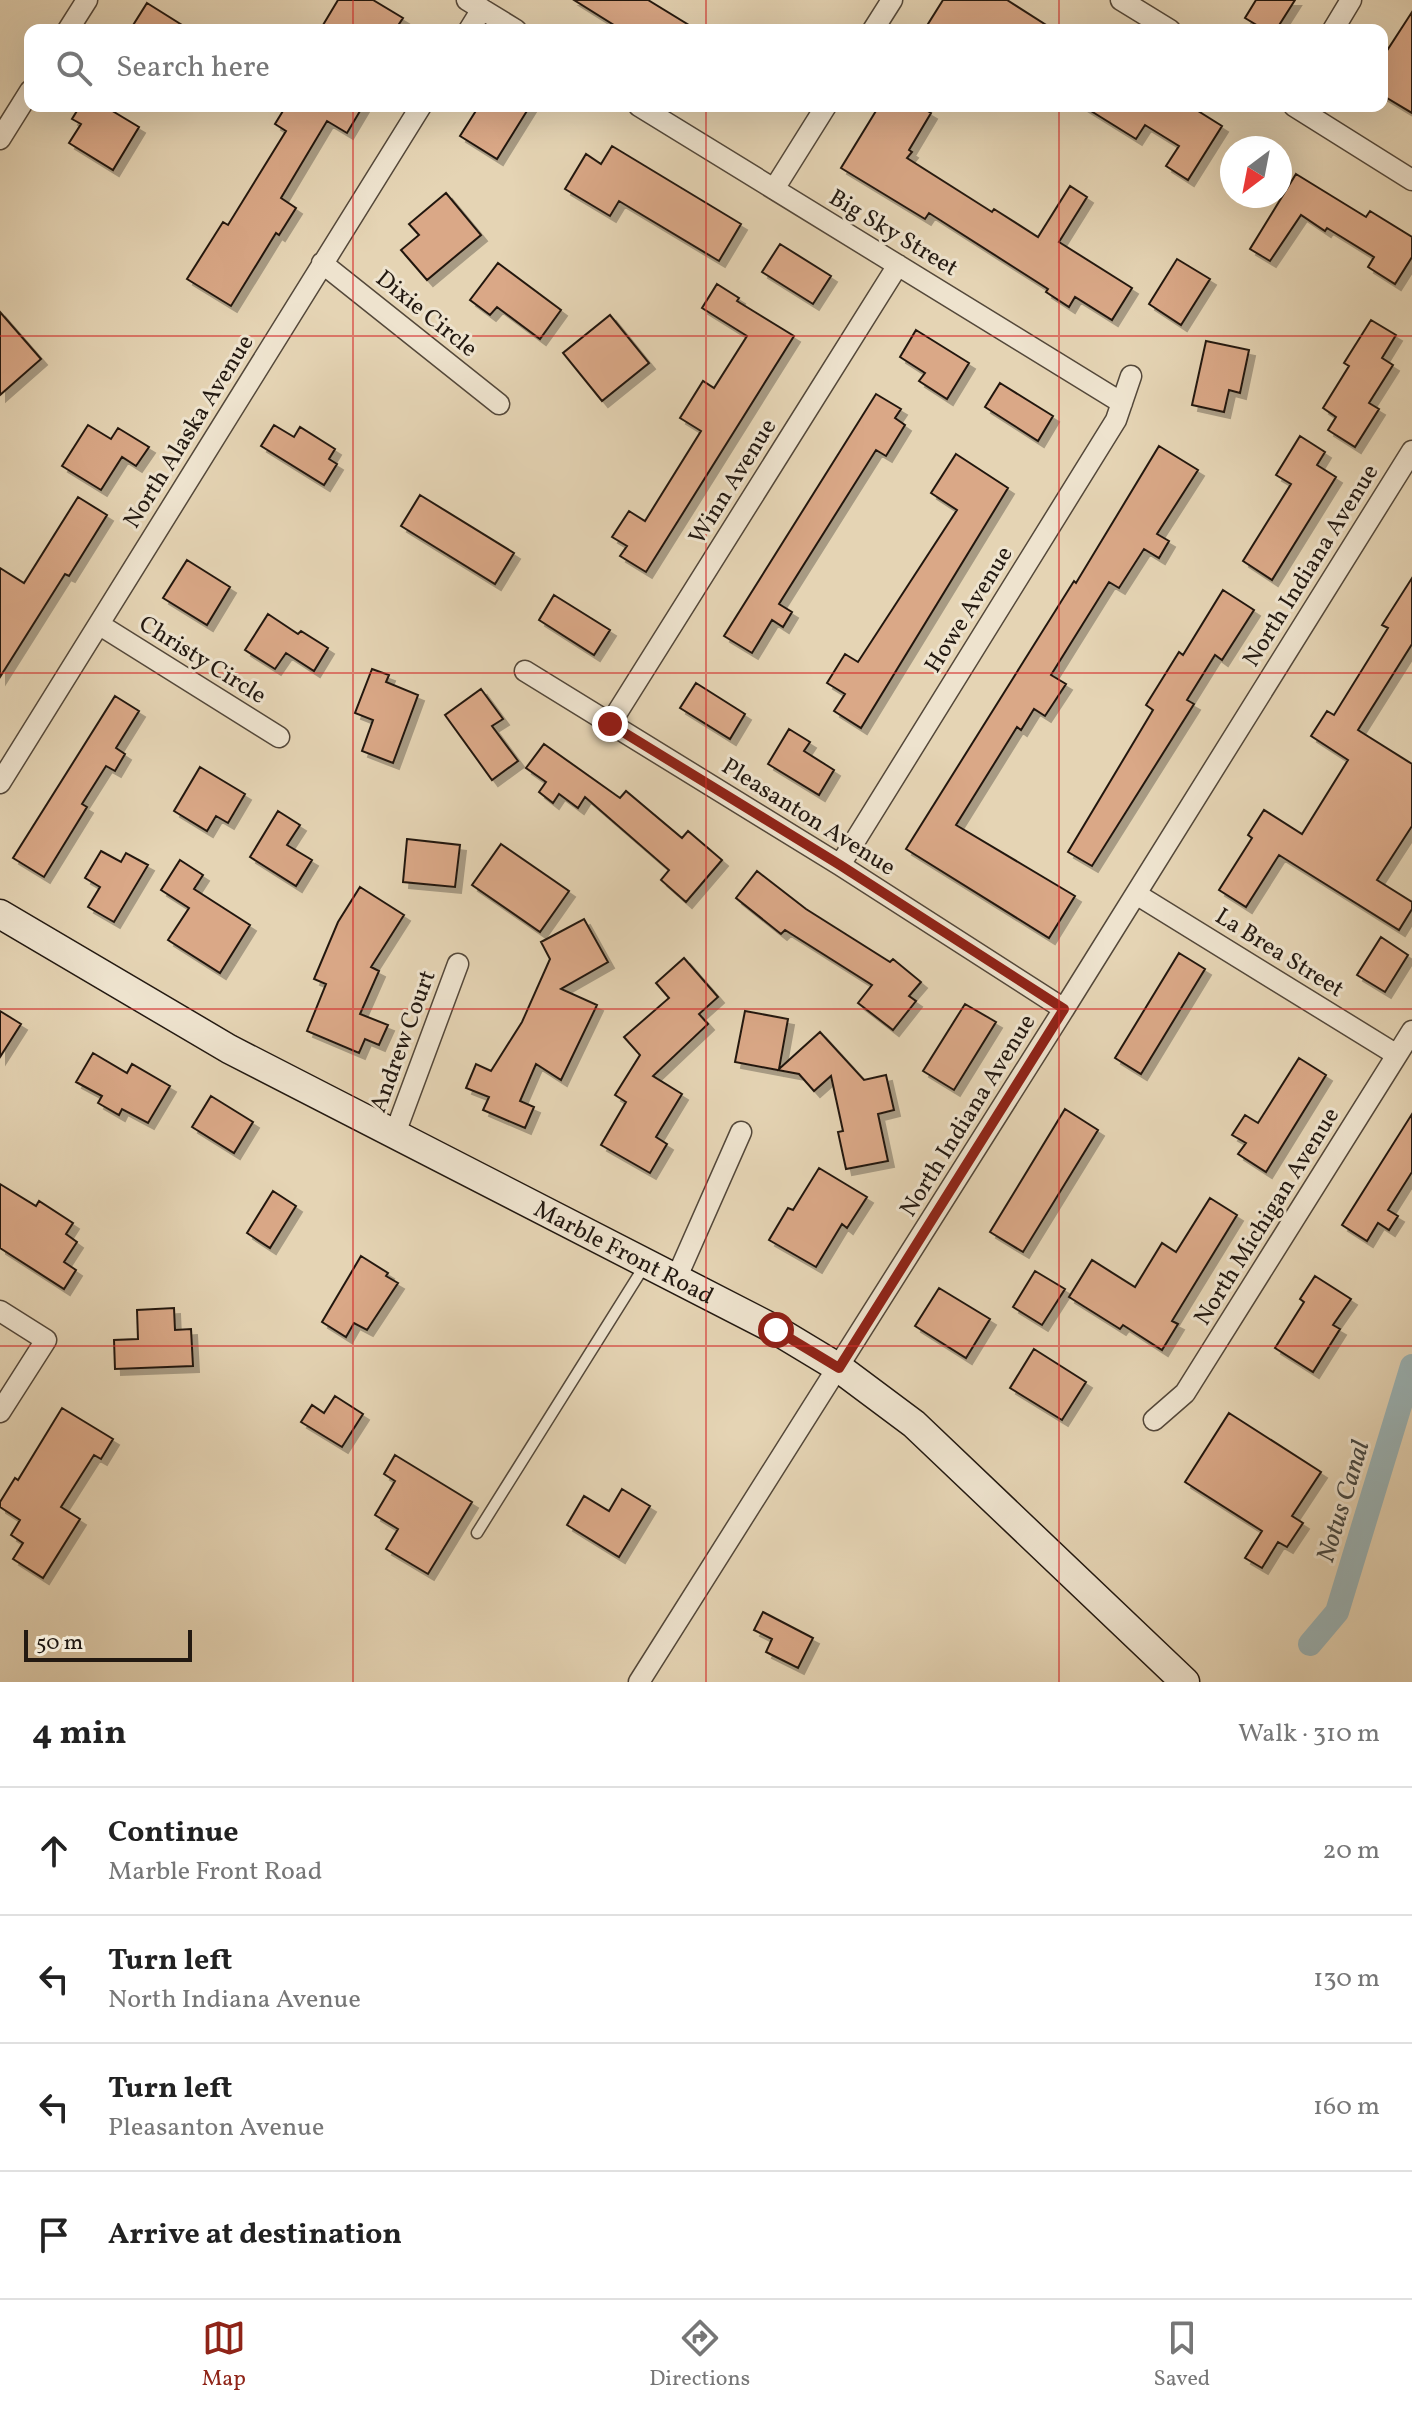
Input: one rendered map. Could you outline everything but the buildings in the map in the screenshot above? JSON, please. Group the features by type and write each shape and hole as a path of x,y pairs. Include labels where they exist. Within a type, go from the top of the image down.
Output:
{"street":[{"path":"72,24 87,0"},
{"path":"877,24 892,0"},
{"path":"1121,0 1160,24"},
{"path":"1337,24 1351,0"},
{"path":"470,24 474,4 506,24"},
{"path":"0,139 24,101"},
{"name":"North Alaska Avenue","path":"0,783 417,112"},
{"name":"Big Sky Street","path":"649,112 1122,403"},
{"path":"774,189 822,112"},
{"path":"1304,112 1412,180"},
{"name":"Dixie Circle","path":"322,263 499,404"},
{"name":"Winn Avenue","path":"610,724 898,265"},
{"name":"Howe Avenue","path":"840,865 1108,433 1131,376"},
{"name":"North Indiana Avenue","path":"639,1682 1412,451"},
{"name":"Christy Circle","path":"100,625 279,737"},
{"name":"Pleasanton Avenue","path":"525,671 840,865 1064,1009"},
{"name":"La Brea Street","path":"1136,894 1397,1055"},
{"name":"Marble Front Road","path":"0,914 202,1034 394,1136 776,1330 839,1368 914,1424 1185,1682"},
{"name":"Andrew Court","path":"394,1136 458,964"},
{"name":"North Michigan Avenue","path":"1154,1420 1185,1393 1412,1031"},
{"path":"676,1279 741,1132"},
{"path":"0,1311 46,1340 0,1412"}],"lane":[{"path":"477,1533 646,1263"}],"waterway":[{"name":"Notus Canal","path":"1310,1644 1337,1612 1412,1366"}],"route":[{"path":"610,724 840,865 1064,1009 839,1368 776,1330"}]}
